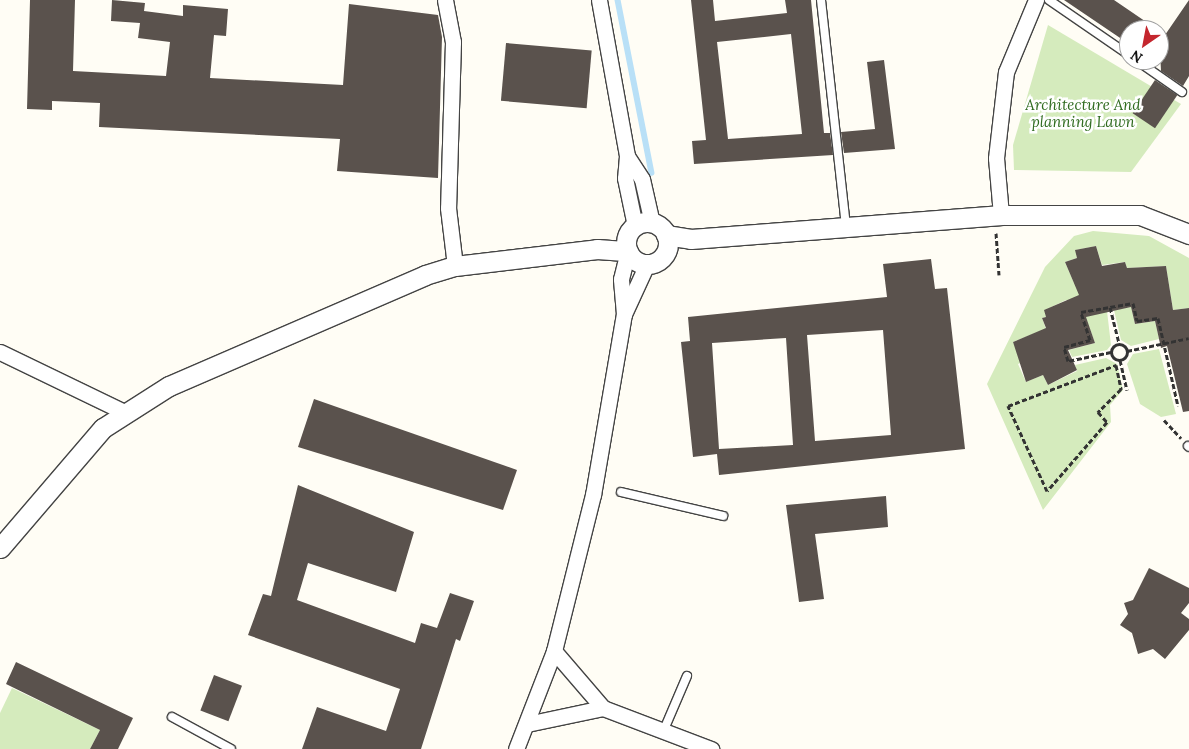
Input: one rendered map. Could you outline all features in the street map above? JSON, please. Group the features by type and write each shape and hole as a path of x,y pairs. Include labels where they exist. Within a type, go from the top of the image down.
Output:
{"street":[{"path":"445,0 453,42 448,208 455,266"},
{"path":"516,749 554,651 593,495 624,314 647,264 659,260 646,236 625,178 628,156 599,0"},
{"path":"999,223 996,158 1006,72 1036,0"},
{"path":"0,548 89,442 124,412 170,386 424,275 455,266 597,249 646,236 691,239 846,225 999,223 1140,216 1189,234"},
{"path":"624,314 620,279 646,236"},
{"path":"0,352 124,412"},
{"path":"554,651 603,708 711,749"},
{"path":"527,724 603,708"}],"lane":[{"path":"821,0 846,225"},
{"path":"1049,0 1119,48"},
{"path":"1150,70 1182,92"},
{"path":"621,492 723,516"},
{"path":"663,732 687,676"},
{"path":"172,717 230,749"}],"path":[{"path":"999,223 999,275"},
{"path":"1119,344 1112,352 1068,361 1064,347 1090,340 1081,312 1133,303 1137,321 1158,318 1178,406"},
{"path":"1110,307 1119,344 1127,351"},
{"path":"1120,360 1127,351 1189,338"},
{"path":"1112,352 1120,360 1128,390"},
{"path":"1117,369 1121,389 1098,412 1107,422 1047,491 1008,406 1116,366 1117,369 1122,368"},
{"path":"1164,420 1188,446"}],"green space":[{"name":"Architecture And planning Lawn","path":"1048,25 1119,67 1119,70 1124,70 1181,104 1131,172 1014,170 1013,145"},
{"path":"1093,231 1149,236 1189,258 1189,308 1173,310 1166,266 1127,268 1125,262 1102,265 1096,246 1076,250 1077,258 1065,262 1074,283 1080,284 1099,304 1066,300 1045,310 1046,317 1042,318 1046,329 1013,342 1018,352 1033,358 1018,364 1026,382 1043,375 1048,385 1077,371 1075,365 1106,358 1117,364 1123,390 1110,405 1111,422 1043,510 987,384 1045,267 1074,236"},
{"path":"1131,307 1135,324 1155,321 1159,339 1131,346 1121,340 1114,310"},
{"path":"1107,311 1111,345 1107,350 1072,357 1069,350 1095,343 1085,315"},
{"path":"1159,349 1176,414 1161,417 1140,404 1127,364 1133,354"},
{"path":"12,688 100,730 90,749 0,749 0,713"}],"building":[{"path":"30,0 75,0 73,71 166,76 170,42 138,38 140,23 111,21 112,0 145,3 144,11 183,16 183,5 228,9 226,36 214,35 210,78 343,85 349,4 438,15 442,37 438,178 337,171 340,139 99,127 100,103 52,101 52,110 27,109"},
{"path":"691,0 713,0 715,21 787,13 785,0 811,0 824,133 830,133 833,155 694,164 692,141 706,140","holes":["791,34 802,134 728,139 717,42"]},
{"path":"1064,0 1114,0 1143,20 1119,20 1119,37"},
{"path":"1189,0 1189,76 1183,86 1161,71 1169,70 1169,29"},
{"path":"506,43 592,50 587,108 501,101"},
{"path":"884,60 895,149 844,153 841,132 875,129 867,62"},
{"path":"1155,80 1177,95 1155,128 1133,113"},
{"path":"1096,246 1102,266 1125,262 1127,268 1166,266 1173,310 1189,308 1189,411 1183,412 1167,346 1161,348 1155,321 1135,324 1131,307 1086,317 1095,343 1068,350 1077,370 1048,385 1043,375 1026,382 1013,342 1046,328 1042,318 1046,317 1044,310 1079,295 1065,262 1077,258 1075,250"},
{"path":"931,259 935,289 947,288 965,449 719,475 717,454 693,457 681,342 690,341 688,317 887,297 883,264","holes":["883,330 891,435 815,441 807,335","786,338 793,445 719,449 712,343"]},
{"path":"314,399 517,470 503,510 298,447"},
{"path":"298,485 414,532 396,592 308,563 297,600 415,643 421,623 437,628 450,593 474,601 460,641 456,639 421,749 302,749 317,707 386,731 400,689 248,635 263,594 271,596"},
{"path":"886,496 888,527 815,534 824,599 799,602 786,505"},
{"path":"1149,568 1189,588 1189,603 1181,613 1189,619 1189,630 1165,659 1153,649 1138,654 1132,633 1120,625 1128,614 1124,603 1133,600"},
{"path":"16,662 133,718 118,749 90,749 100,730 6,684"},
{"path":"214,675 242,686 228,721 200,710"}],"waterway":[{"path":"618,0 652,173"}]}
